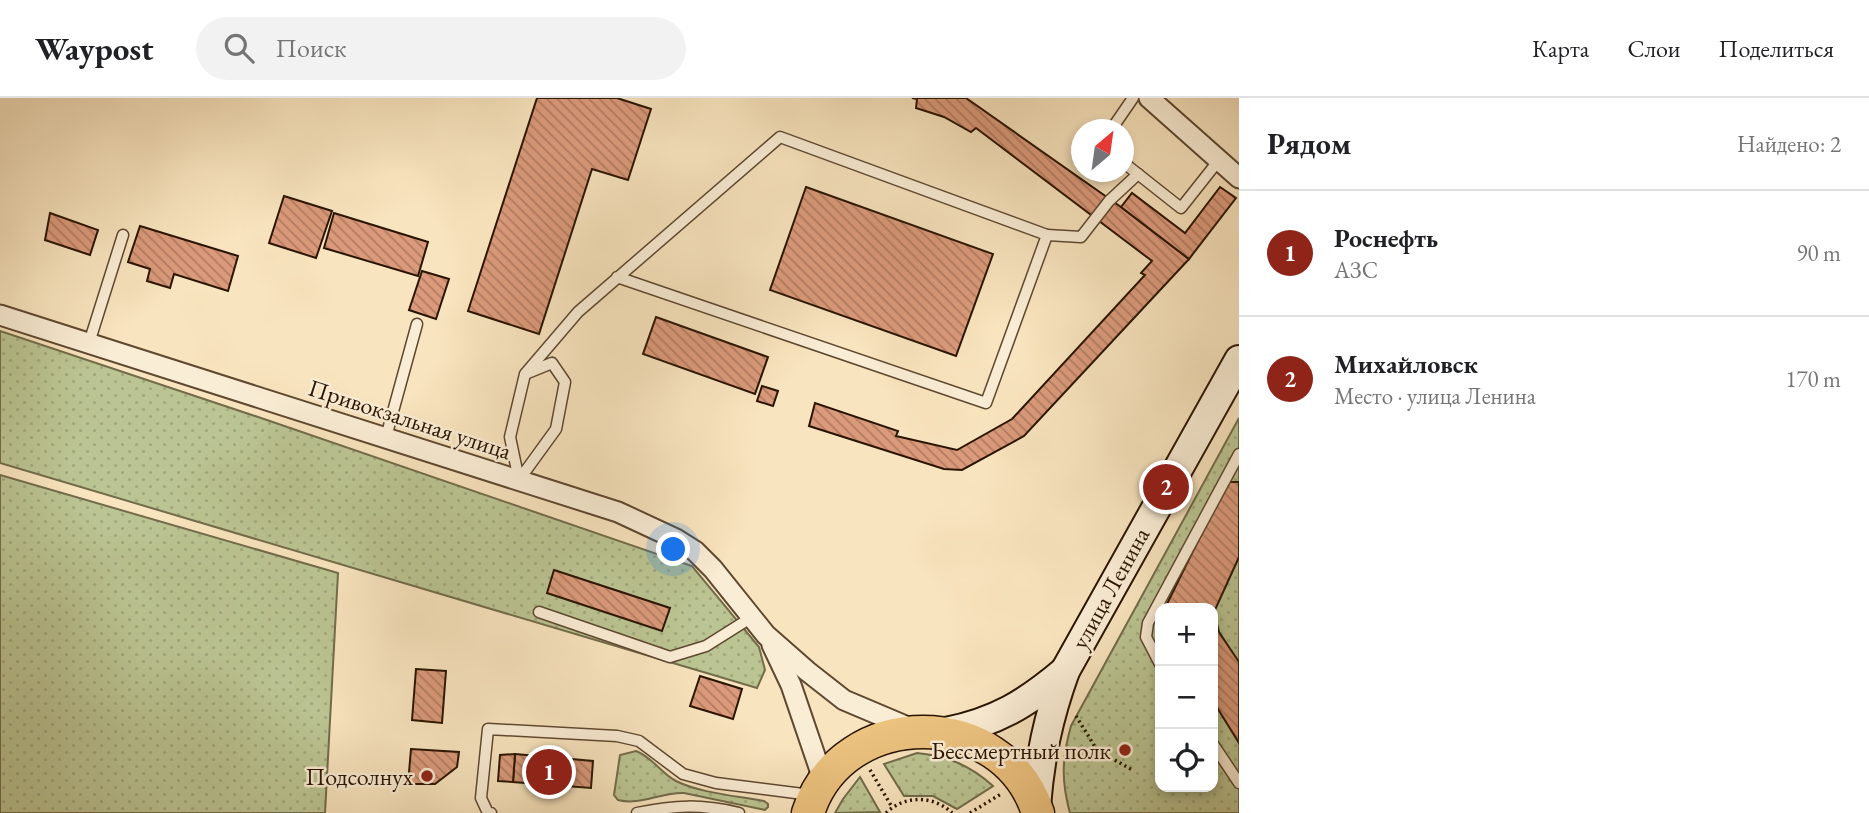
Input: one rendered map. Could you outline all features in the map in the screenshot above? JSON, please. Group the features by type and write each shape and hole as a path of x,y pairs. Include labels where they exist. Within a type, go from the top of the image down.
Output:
{"main road":[{"name":"улица Ленина","path":"1065,671 1239,360"},
{"path":"816,797 839,764 856,750 885,737 978,726 1035,695 1065,671"},
{"path":"1028,806 1047,724 1065,671"},
{"path":"931,731 975,742 1001,758 1021,780 1028,806"}],"street":[{"path":"1149,98 1239,178"},
{"name":"Привокзальная улица","path":"0,315 618,512 676,539 695,551 713,569 766,635 792,685 816,797"},
{"name":"Привокзальная улица","path":"766,635 844,700 931,731"}],"lane":[{"path":"1119,119 1133,98"},
{"path":"519,480 510,437 526,374 578,312 780,138 1047,235 1081,237 1110,201 1138,174"},
{"path":"1134,171 1181,208 1219,160"},
{"path":"89,343 123,235"},
{"path":"617,277 986,403 1047,235"},
{"path":"386,437 417,324"},
{"path":"519,480 556,429 565,382 552,363 526,374"},
{"path":"1159,603 1239,454"},
{"path":"1155,610 1148,623 1146,637 1155,654"},
{"path":"539,611 670,657 706,646 753,617"},
{"path":"491,813 488,813 481,798 488,729 617,736 639,741 683,774 716,783 816,797"},
{"path":"1218,752 1239,783"},
{"path":"637,813 674,806 739,813"}],"path":[{"path":"1074,712 1097,750 1135,771"},
{"path":"868,765 892,807"},
{"path":"970,813 1004,792 1028,806"},
{"path":"886,813 892,807 909,800 928,799 946,807 952,813"}],"green space":[{"path":"0,331 692,566 759,647 765,670 757,688 0,463"},
{"path":"1239,418 1239,813 1070,813 1065,790 1066,749 1071,726"},
{"path":"0,475 338,573 325,813 0,813"},
{"path":"636,751 676,781 707,791 764,801 768,807 765,810 684,793 634,801 618,800 614,795 620,755"},
{"path":"917,753 958,763 976,772 993,786 957,809 933,796 904,796 884,764"},
{"path":"860,777 880,812 835,813 843,799"}],"building":[{"path":"537,98 617,98 651,109 628,180 592,169 539,334 468,311"},
{"path":"912,98 966,98 1071,172 1071,182 1085,182 1189,259 1024,436 962,470 944,469 809,426 815,403 898,431 896,436 957,450 1012,419 1145,275 1141,273 1152,261 976,128 971,132 944,117 916,108 917,99"},
{"path":"806,187 993,254 956,356 770,290"},
{"path":"1220,187 1236,198 1189,259 1121,207 1132,193 1185,233"},
{"path":"284,196 332,211 316,258 269,243"},
{"path":"50,213 98,230 90,255 45,240"},
{"path":"334,213 428,242 418,276 324,248"},
{"path":"140,226 238,256 228,291 174,274 170,288 147,281 150,269 128,262"},
{"path":"422,271 449,279 436,319 409,310"},
{"path":"656,317 768,357 755,394 643,354"},
{"path":"762,386 778,391 773,406 757,401"},
{"path":"1227,482 1239,482 1239,557 1218,603 1167,603"},
{"path":"554,570 670,608 662,631 547,593"},
{"path":"1218,628 1239,662 1239,743 1218,709"},
{"path":"416,669 446,671 442,723 412,720"},
{"path":"700,676 742,689 733,719 690,706"},
{"path":"411,749 459,752 457,767 435,784 408,784"},
{"path":"515,754 593,761 591,788 513,782"},
{"path":"515,754 513,782 498,781 500,755"}],"place":[{"name":"Михайловск","path":"1166,487"},
{"name":"Бессмертный полк","path":"1125,750"},
{"name":"Роснефть","path":"549,772"},
{"name":"Подсолнух","path":"427,776"}]}
